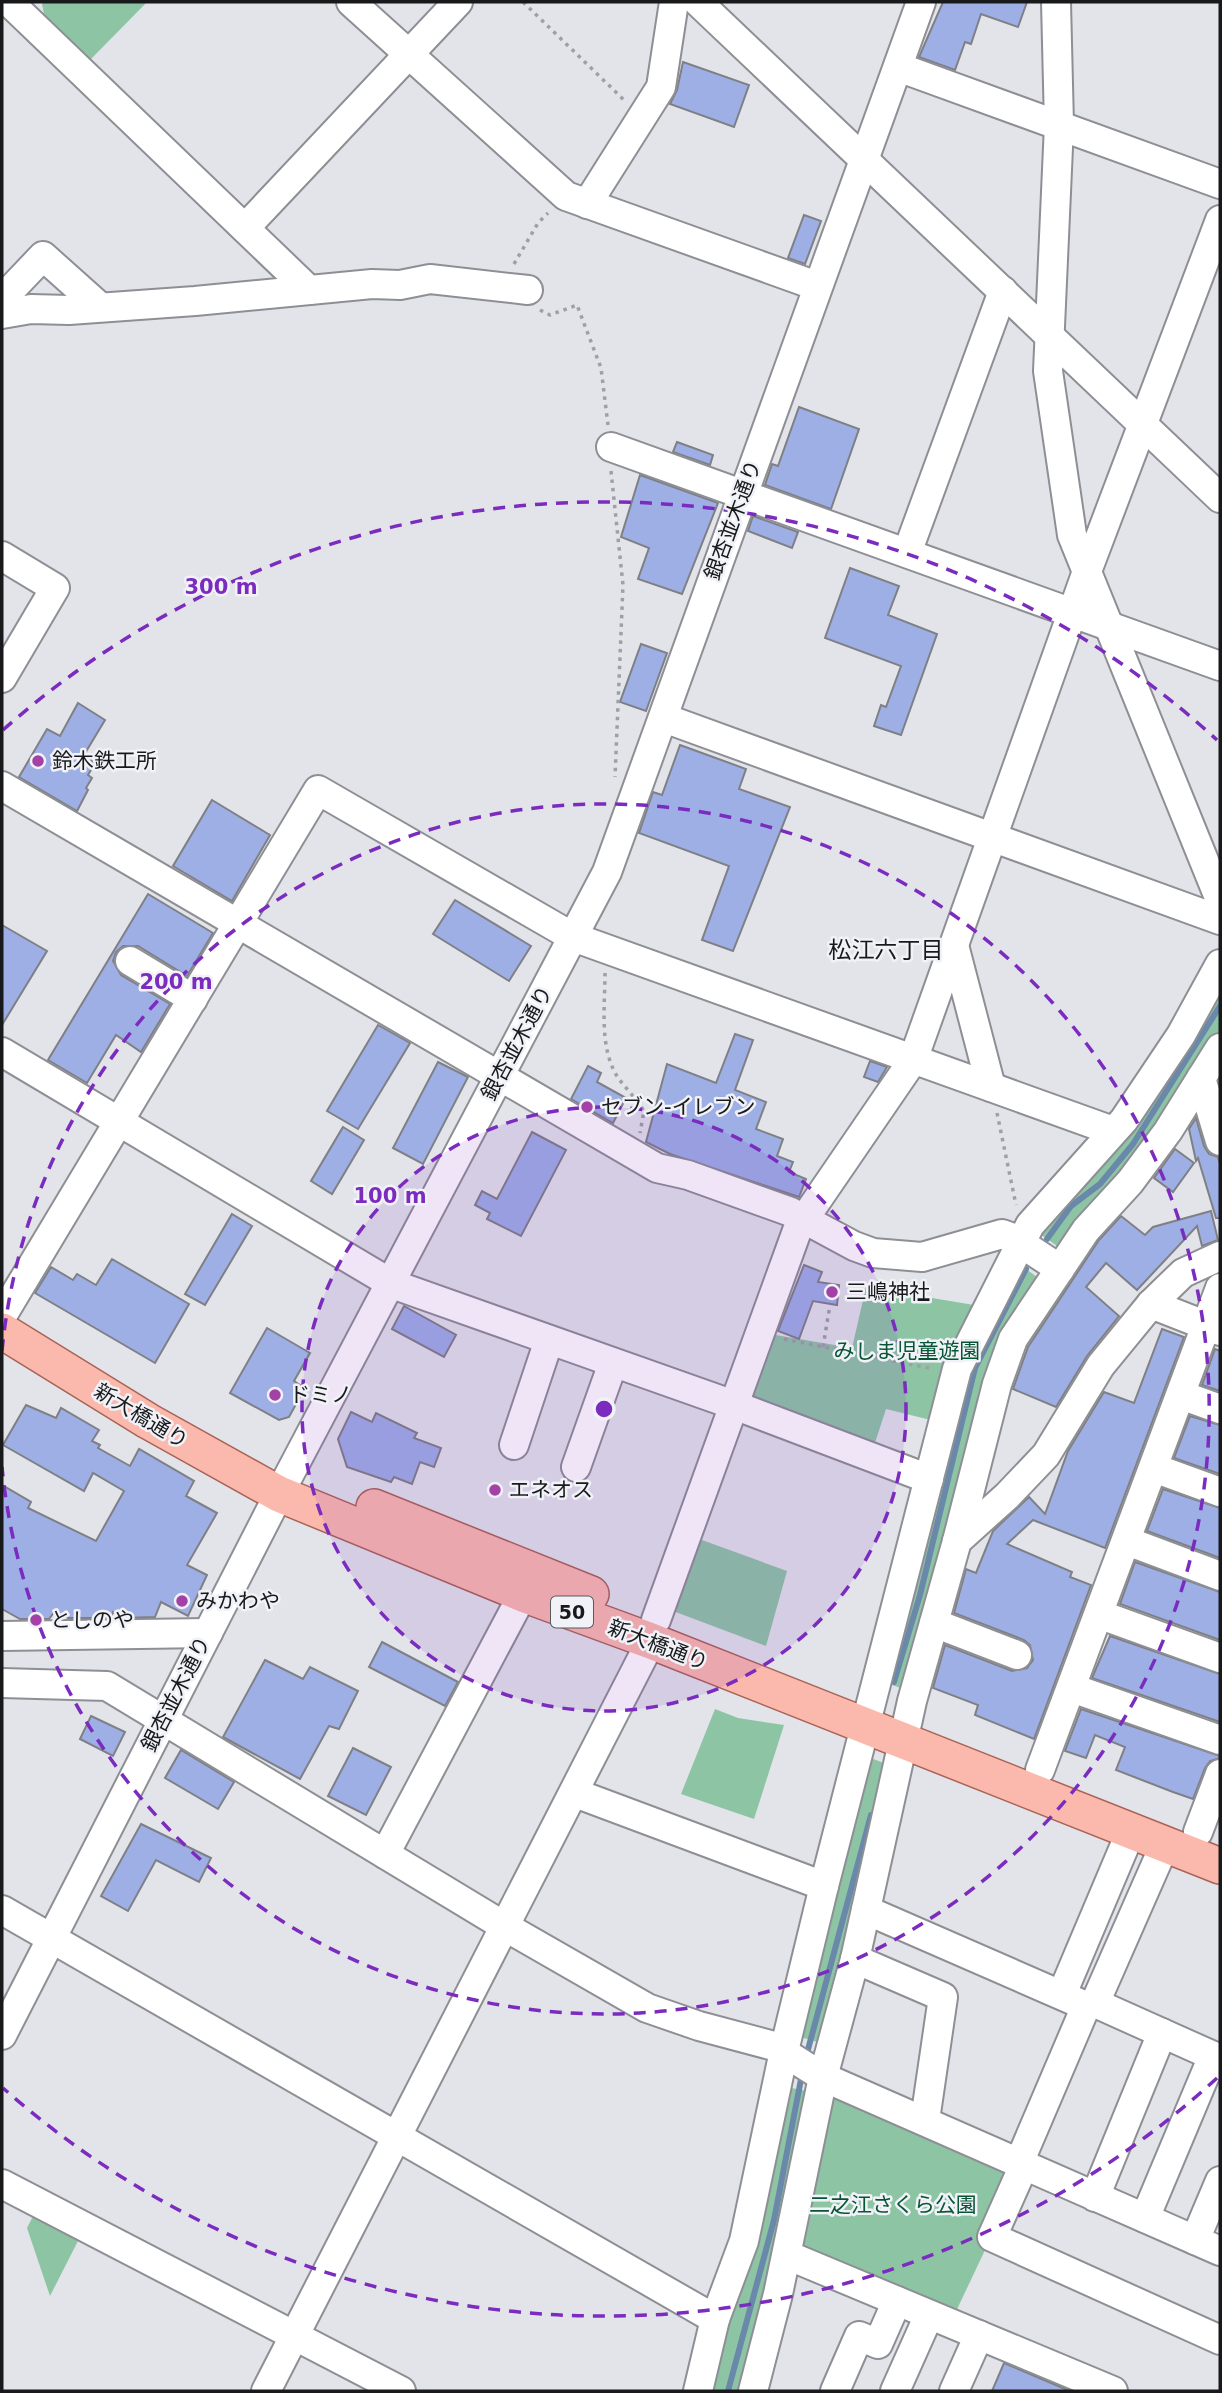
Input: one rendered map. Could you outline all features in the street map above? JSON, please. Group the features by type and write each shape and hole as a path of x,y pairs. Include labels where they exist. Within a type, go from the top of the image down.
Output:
{"main road":[{"name":"新大橋通り","path":"3,1316 243,1450 285,1484 523,1594 654,1631"},
{"name":"新大橋通り","path":"285,1484 905,1731 1131,1831 1220,1866"},
{"name":"新大橋通り","path":"905,1731 1040,1770 1209,1836"}],"street":[{"path":"351,2 577,200 817,286"},
{"path":"577,200 643,118 661,87 674,2"},
{"path":"698,2 1220,498"},
{"name":"銀杏並木通り","path":"2,2035 285,1484 607,872 921,2"},
{"path":"1056,2 1059,125 1048,371 1072,535 1220,901"},
{"path":"246,228 409,55 454,3"},
{"path":"13,9 309,290"},
{"path":"898,67 1220,184"},
{"path":"267,2391 398,2139 504,1926 575,1793 654,1631 798,1228 913,1060 955,949 1086,574 1220,220"},
{"path":"2,299 43,256 100,307"},
{"path":"2,314 31,309 100,307 372,284 400,285 430,279 528,290"},
{"path":"907,554 1003,291"},
{"path":"611,447 1220,666"},
{"path":"2,556 55,588 2,678"},
{"path":"664,718 1220,920"},
{"path":"2,786 657,1168 688,1175 805,1220 854,1246 873,1252 922,1258 994,1234 1021,1242 1060,1269"},
{"path":"3,1316 318,790 573,937 1114,1131"},
{"path":"955,949 991,1087"},
{"path":"130,961 193,999"},
{"path":"698,2391 715,2319 744,2241 784,2051 824,1886 955,1374 966,1347 1021,1242 1042,1209 1114,1131 1181,1035 1220,964"},
{"path":"753,2391 787,2255 824,2077 855,1959 905,1731 1008,1350 1086,1230 1130,1182 1168,1131 1220,1048"},
{"path":"2,1052 392,1284 734,1405 929,1479"},
{"path":"1201,1078 1220,1141"},
{"path":"960,1528 1046,1455 1101,1365 1151,1304 1184,1273 1220,1256"},
{"path":"1040,1770 1101,1615 1181,1395 1213,1328 1220,1288"},
{"path":"1151,1304 1213,1328"},
{"path":"514,1446 549,1340"},
{"path":"576,1467 612,1363"},
{"path":"1181,1395 1220,1409"},
{"path":"1154,1468 1220,1492"},
{"path":"1127,1541 1220,1576"},
{"path":"385,1854 523,1594"},
{"path":"1101,1615 1220,1658"},
{"path":"934,1623 1017,1655"},
{"path":"7,1633 208,1633"},
{"path":"2,1683 107,1686 504,1926 648,2008 784,2051 824,2077 1208,2246 1220,2181"},
{"path":"1072,1688 1220,1740"},
{"path":"1209,1836 1220,1774"},
{"path":"575,1793 824,1886"},
{"path":"1131,1831 1081,2001 992,2237 1220,2340"},
{"path":"1081,2001 1165,1844"},
{"path":"2,1910 715,2319"},
{"path":"866,1910 1217,2058 1145,2218"},
{"path":"855,1959 943,1997 925,2120"},
{"path":"1095,2197 1162,2033"},
{"path":"2,2183 401,2391"},
{"path":"787,2255 1112,2391"},
{"path":"835,2391 859,2336 878,2344 897,2301"},
{"path":"895,2391 929,2315"},
{"path":"954,2391 979,2335"}],"path":[{"path":"523,2 643,118"},
{"path":"577,200 538,223 513,265 539,309 550,315 577,305 601,368 623,585 614,780"},
{"path":"600,947 605,964 605,1034 609,1057 617,1076 644,1111 633,1154"},
{"path":"991,1087 1021,1242"},
{"path":"823,1347 830,1305"},
{"path":"758,1334 955,1374"}],"green space":[{"path":"44,2 147,2 91,59 44,14"},
{"path":"1220,982 1220,1036 1064,1251 1036,1231"},
{"path":"1019,1264 1044,1282 906,1690 884,1682 965,1370"},
{"name":"みしま児童遊園","path":"866,1287 986,1307 943,1423 886,1409 871,1455 737,1403 764,1333 852,1348"},
{"path":"691,1536 787,1571 766,1646 665,1608"},
{"path":"715,1709 738,1718 784,1725 754,1819 681,1794"},
{"path":"868,1757 892,1766 824,2044 797,2036"},
{"name":"二之江さくら公園","path":"829,2081 1023,2170 950,2324 789,2255"},
{"path":"786,2087 813,2092 745,2391 708,2391"},
{"path":"33,2216 79,2239 50,2296 27,2228"}],"building":[{"path":"943,2 1027,2 1018,27 981,14 971,44 965,42 955,70 919,57"},
{"path":"683,62 749,85 734,127 670,104 677,90"},
{"path":"804,215 821,221 805,264 788,258"},
{"path":"799,407 859,429 831,509 765,485 772,464 778,466"},
{"path":"677,442 713,455 710,465 673,452"},
{"path":"640,475 718,503 682,594 638,579 649,548 621,537"},
{"path":"753,516 798,532 792,548 748,531"},
{"path":"850,568 899,586 888,615 937,634 901,735 874,726 881,705 886,707 901,666 825,638"},
{"path":"641,644 667,653 646,711 620,702"},
{"path":"78,703 105,720 84,755 95,763 88,775 92,778 86,788 88,790 77,811 19,777 47,729 60,736"},
{"path":"680,745 746,769 739,789 790,807 733,951 702,940 729,866 639,833 653,792 662,795"},
{"path":"212,800 270,835 232,901 173,866"},
{"path":"148,894 213,933 187,976 138,946 123,946 116,952 113,961 121,975 170,1004 141,1052 116,1035 87,1083 48,1060"},
{"path":"455,900 531,946 509,981 433,934"},
{"path":"2,925 47,951 2,1025"},
{"path":"378,1025 410,1043 358,1129 327,1111"},
{"path":"735,1034 753,1040 735,1090 766,1102 756,1129 783,1139 777,1156 793,1162 789,1172 806,1179 799,1197 670,1154 646,1142 667,1064 716,1083"},
{"path":"870,1061 887,1067 878,1082 864,1077"},
{"path":"438,1062 468,1077 423,1164 393,1148"},
{"path":"588,1066 601,1073 597,1082 626,1098 613,1123 571,1099"},
{"path":"1196,1118 1204,1146 1209,1154 1218,1157 1220,1164 1220,1218 1216,1218 1198,1158 1196,1161 1189,1129"},
{"path":"343,1127 364,1140 332,1194 311,1181"},
{"path":"532,1132 566,1150 521,1236 487,1219 490,1213 475,1205 482,1191 497,1199"},
{"path":"1175,1149 1194,1163 1173,1192 1154,1178"},
{"path":"1211,1211 1218,1240 1202,1246 1197,1226 1137,1290 1106,1263 1086,1287 1119,1316 1087,1356 1056,1407 1013,1389 1028,1347 1099,1240 1121,1216 1145,1235 1153,1227"},
{"path":"232,1214 252,1226 205,1305 185,1294"},
{"path":"112,1259 189,1304 155,1363 35,1293 51,1267 73,1280 77,1274 96,1285"},
{"path":"804,1265 822,1272 818,1282 839,1285 837,1305 813,1301 799,1339 778,1331"},
{"path":"404,1306 456,1335 444,1357 392,1329"},
{"path":"267,1328 310,1353 294,1381 300,1385 296,1392 301,1395 289,1417 279,1420 230,1393"},
{"path":"1162,1329 1184,1337 1105,1548 1033,1520 1007,1544 1072,1572 1070,1577 1091,1585 1034,1739 975,1715 978,1705 933,1688 945,1645 1012,1671 1027,1668 1033,1660 1030,1645 1024,1640 954,1613 966,1569 976,1573 993,1531 1029,1497 1045,1514 1068,1451 1104,1392 1134,1403"},
{"path":"1215,1349 1220,1351 1220,1391 1202,1385"},
{"path":"26,1405 56,1418 61,1408 99,1430 92,1441 100,1445 98,1448 130,1466 139,1449 194,1481 186,1496 217,1513 187,1565 207,1575 188,1616 161,1602 155,1617 123,1618 113,1612 111,1618 68,1618 55,1611 49,1619 20,1619 2,1609 2,1485 31,1502 28,1508 96,1541 124,1491 93,1473 84,1491 3,1445"},
{"path":"351,1412 372,1422 376,1413 417,1433 414,1438 441,1448 434,1467 420,1462 412,1484 394,1477 391,1482 347,1467 338,1439"},
{"path":"1190,1416 1220,1425 1220,1474 1174,1458"},
{"path":"1163,1489 1220,1508 1220,1558 1147,1531"},
{"path":"1135,1562 1220,1592 1220,1640 1120,1604"},
{"path":"1110,1636 1220,1674 1220,1722 1092,1678"},
{"path":"382,1642 458,1682 445,1706 369,1667"},
{"path":"265,1660 303,1679 310,1667 358,1691 339,1729 329,1726 300,1779 223,1737"},
{"path":"1081,1709 1220,1758 1210,1761 1205,1768 1193,1799 1173,1792 1116,1770 1125,1747 1095,1735 1086,1758 1065,1751"},
{"path":"91,1716 125,1732 113,1756 80,1739"},
{"path":"353,1748 391,1767 366,1815 328,1796"},
{"path":"181,1750 234,1782 218,1809 165,1778"},
{"path":"141,1824 211,1858 199,1882 156,1860 128,1911 101,1896"},
{"path":"1004,2363 1070,2391 992,2391"}],"waterway":[{"path":"1047,1239 1071,1206 1100,1184 1133,1144 1220,1006"},
{"path":"894,1682 920,1595 975,1368 1026,1269"},
{"path":"806,2057 871,1815"},
{"path":"728,2391 774,2220 802,2074"}],"place":[{"name":"鈴木鉄工所","path":"38,761"},
{"name":"セブン-イレブン","path":"587,1107"},
{"name":"三嶋神社","path":"832,1292"},
{"name":"ドミノ","path":"275,1395"},
{"name":"エネオス","path":"495,1490"},
{"name":"みかわや","path":"182,1601"},
{"name":"としのや","path":"36,1620"}],"district":[{"name":"松江六丁目","path":"886,950"}]}
